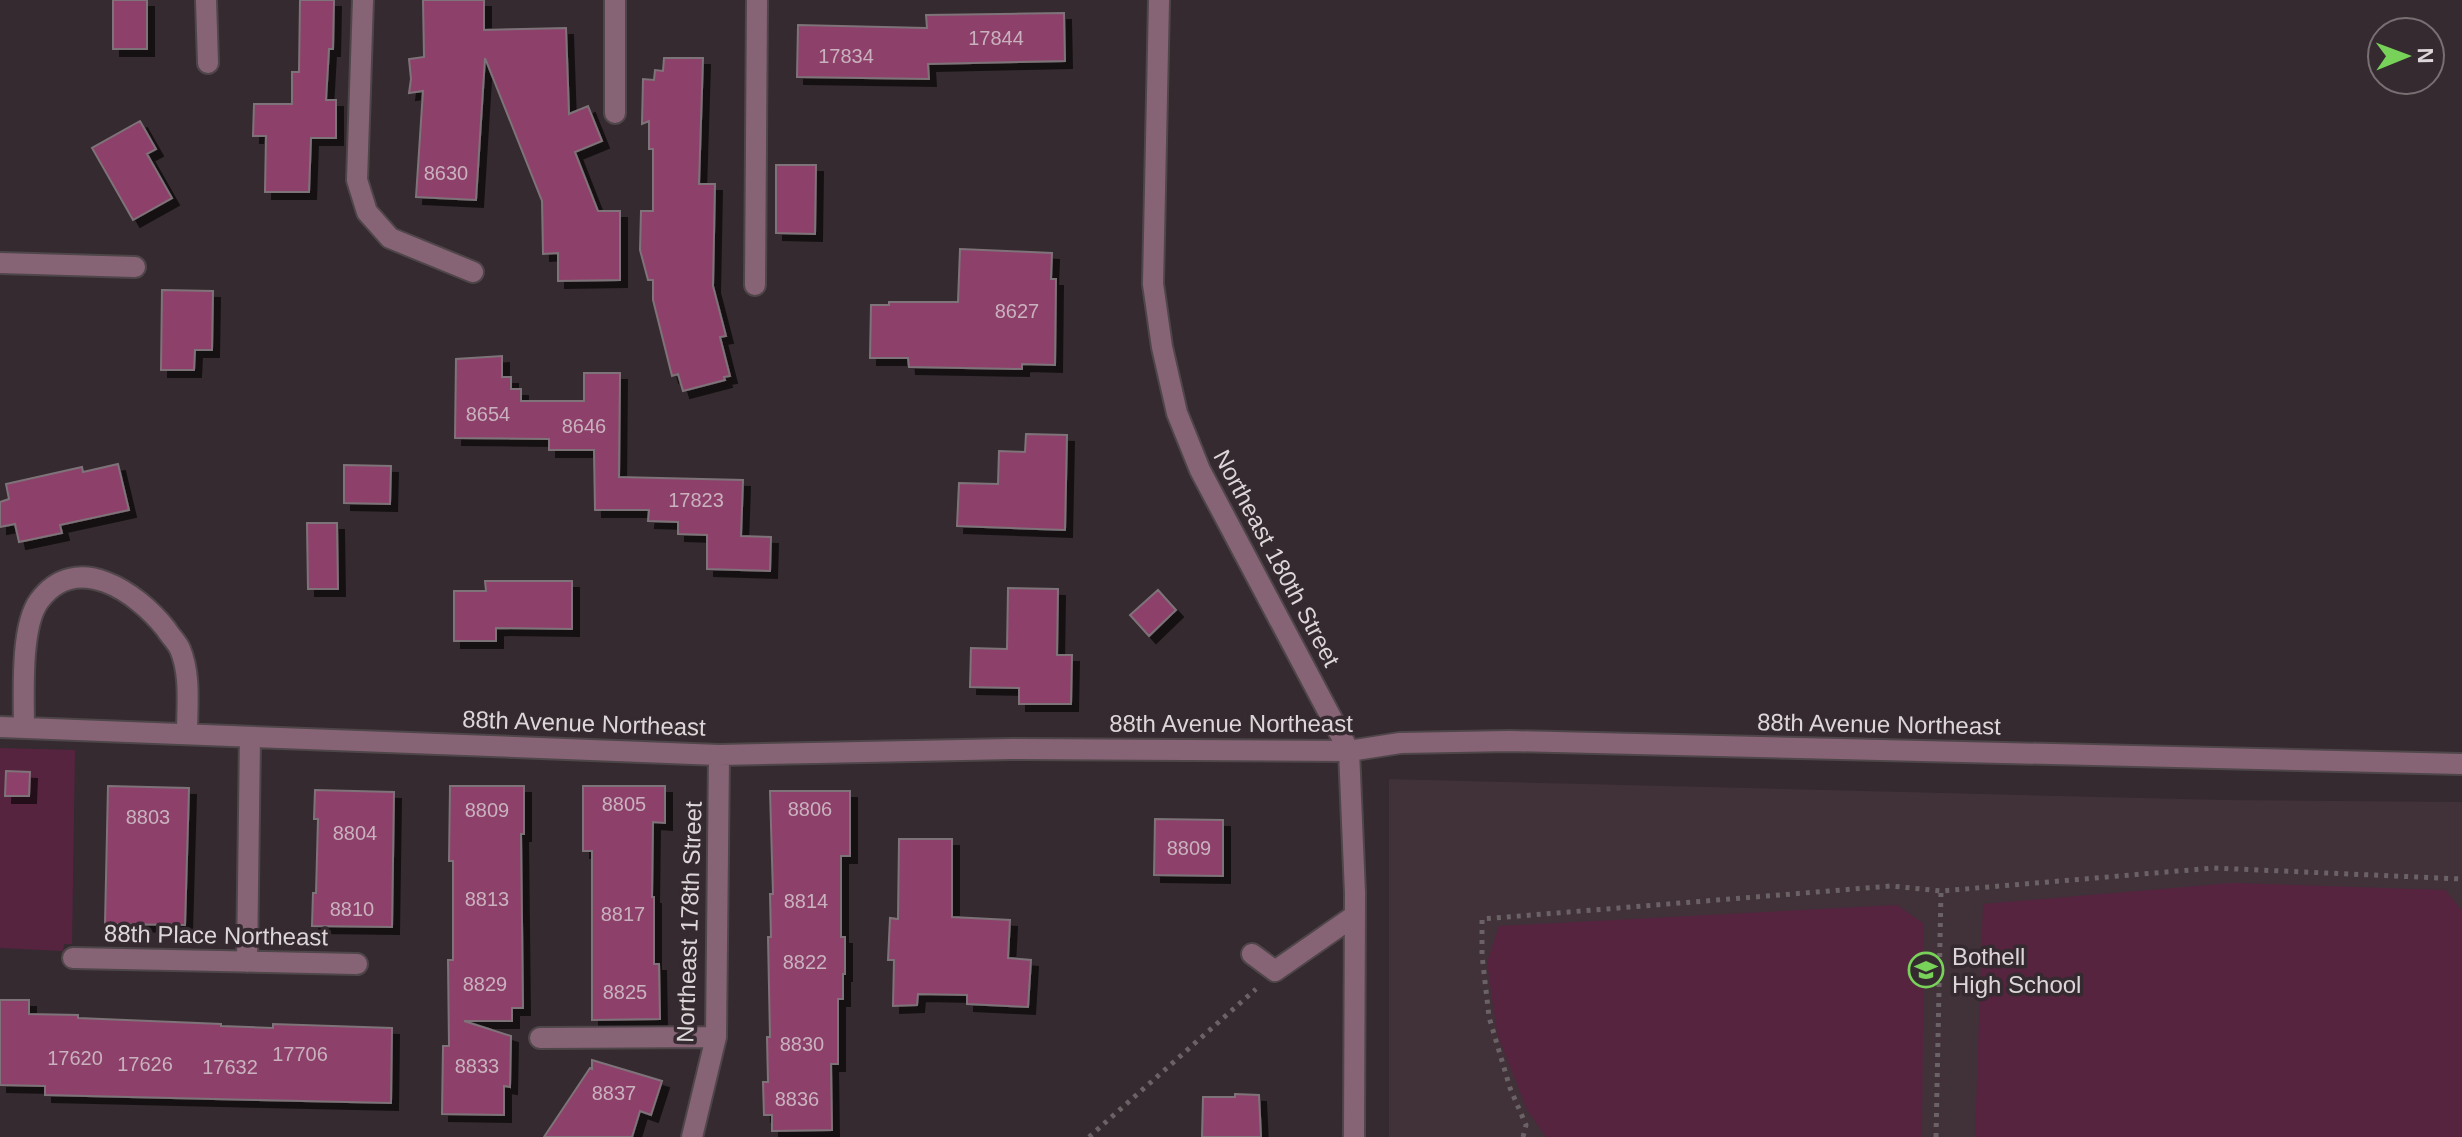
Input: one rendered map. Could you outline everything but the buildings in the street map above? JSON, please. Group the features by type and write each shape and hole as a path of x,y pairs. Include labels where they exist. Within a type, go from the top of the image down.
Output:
{"street":[{"path":"206,0 208,63"},
{"path":"363,0 357,180 367,212 390,238 473,272"},
{"path":"615,0 615,113"},
{"path":"755,285 757,0"},
{"name":"Northeast 180th Street","path":"1159,0 1153,284 1162,347 1177,413 1200,470 1349,751 1354,916 1354,1137"},
{"path":"0,263 135,267"},
{"path":"24,728 27,635 38,602 64,580 92,578 117,586 138,599 179,646 186,669 187,734"},
{"name":"88th Avenue Northeast","path":"0,727 719,755 1012,749 1349,751 1400,743 1510,741 2462,764"},
{"path":"247,962 250,737"},
{"name":"Northeast 178th Street","path":"692,1137 716,1037 719,755"},
{"path":"1252,954 1275,971 1354,916"},
{"name":"88th Place Northeast","path":"73,958 357,964"},
{"path":"540,1038 716,1037"}],"path":[{"path":"1523,1137 1526,1125 1510,1088 1489,1017 1482,955 1482,919 1891,886 1941,891 2214,868 2462,879"},
{"path":"1936,1137 1941,891"},
{"path":"1089,1137 1275,971"}],"shaded area":[{"path":"0,748 75,750 72,944 64,944 63,951 0,948"},
{"name":"Bothell High School","path":"1389,779 2226,800 2462,802 2462,1137 1389,1137"},
{"path":"2233,883 2445,890 2462,911 2462,1137 1975,1137 1983,904"},
{"path":"1897,905 1924,924 1922,1137 1546,1137 1527,1110 1497,1033 1487,962 1499,926"}],"place":[{"name":"Bothell High School","path":"1926,970"}]}
